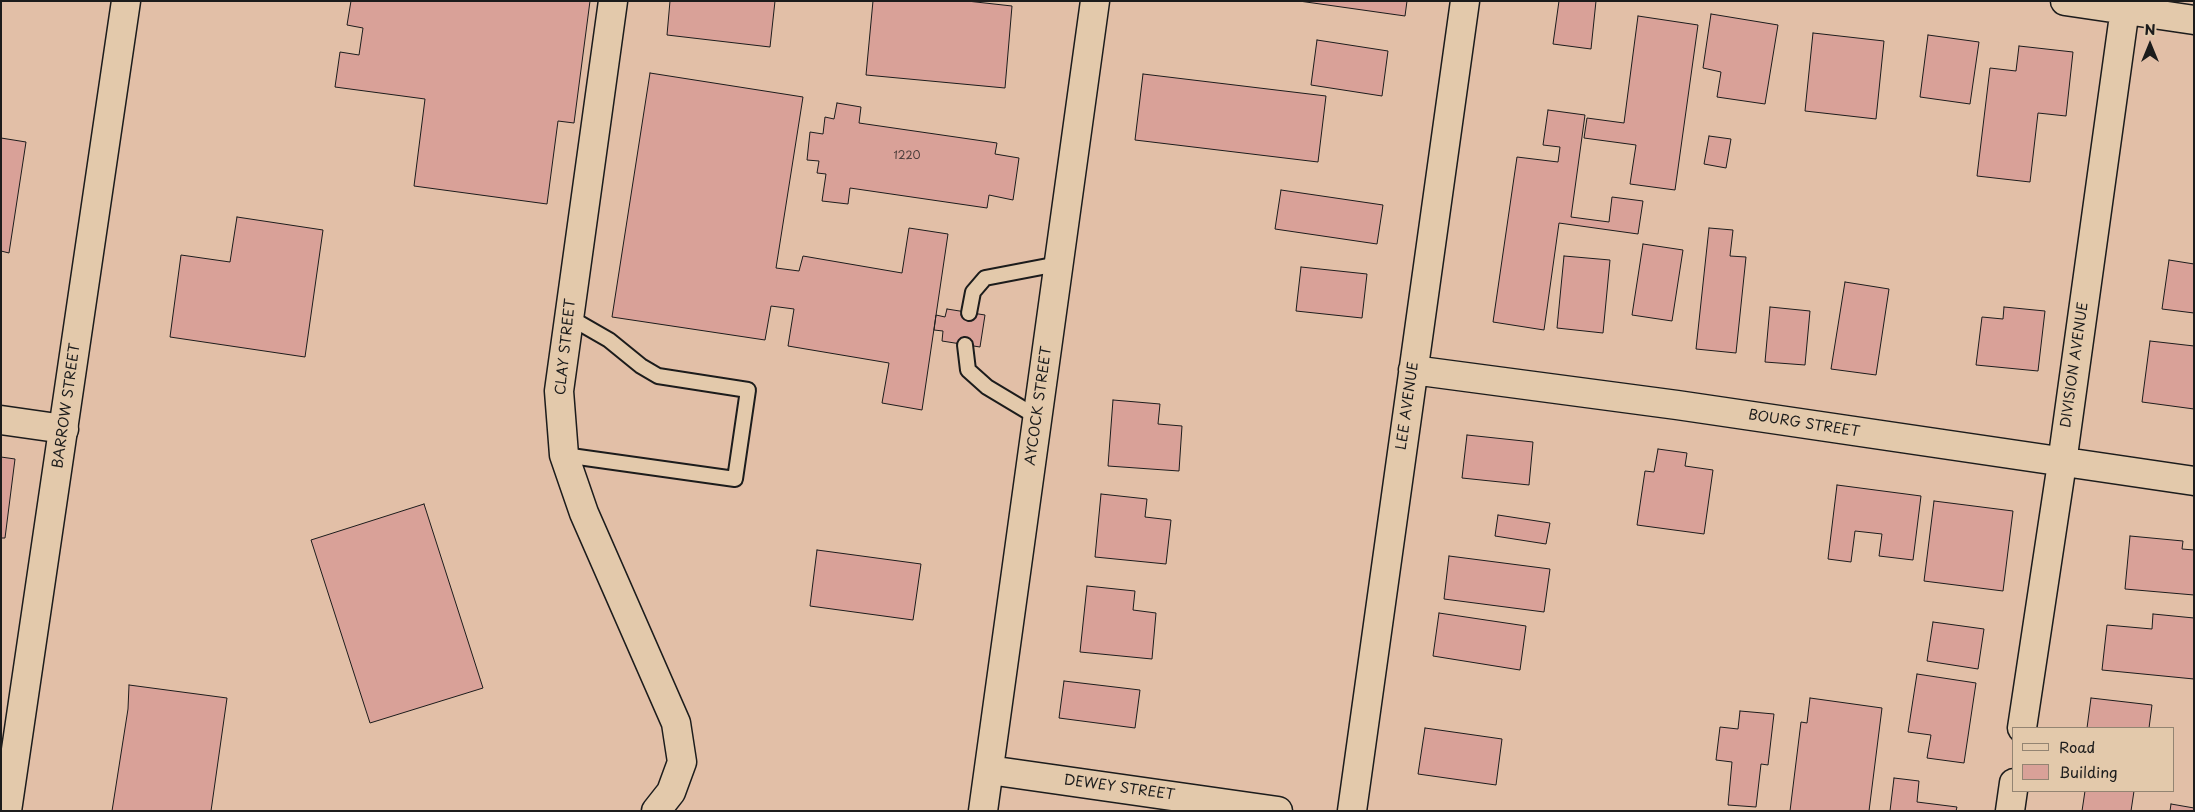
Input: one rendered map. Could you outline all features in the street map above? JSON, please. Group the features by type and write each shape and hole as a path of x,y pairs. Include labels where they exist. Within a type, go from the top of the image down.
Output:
{"street":[{"name":"BARROW STREET","path":"7,811 126,1"},
{"name":"CLAY STREET","path":"613,1 559,391 564,455 584,514 676,724 682,762 671,792 656,811"},
{"name":"AYCOCK STREET","path":"983,811 1095,1"},
{"name":"LEE AVENUE","path":"1352,811 1465,1"},
{"path":"2066,1 2126,6 2194,20"},
{"name":"DIVISION AVENUE","path":"2022,727 2062,463 2126,6"},
{"name":"BOURG STREET","path":"1413,370 1678,405 2062,463 2194,480"},
{"path":"1,420 64,429"},
{"name":"DEWEY STREET","path":"989,770 1278,811"},
{"path":"2010,811 2013,792"}],"lane":[{"path":"969,313 973,292 985,278 1058,264"},
{"path":"564,455 735,479 748,390 658,376 641,366 610,340 569,317"},
{"path":"965,344 968,370 987,387 1037,417"}],"building":[{"path":"351,1 590,1 574,123 558,121 547,204 414,186 425,99 335,87 340,52 359,55 363,28 347,25"},
{"path":"670,1 775,1 770,47 667,35"},
{"path":"873,1 967,1 1012,6 1005,88 866,75"},
{"path":"1299,1 1407,1 1405,16"},
{"path":"1559,1 1596,1 1591,49 1553,44"},
{"path":"1711,14 1778,25 1765,104 1717,97 1721,72 1703,68"},
{"path":"1638,16 1698,25 1675,190 1630,184 1636,145 1584,138 1587,118 1624,123"},
{"path":"1813,33 1884,41 1876,119 1805,111"},
{"path":"1928,35 1979,42 1970,104 1920,97"},
{"path":"1317,40 1388,51 1382,96 1311,85"},
{"path":"2019,46 2073,52 2066,116 2038,113 2030,182 1977,176 1990,68 2016,71"},
{"path":"650,73 803,97 776,268 799,271 803,256 902,273 909,228 948,234 922,410 882,403 889,363 788,346 794,309 771,306 765,340 612,317"},
{"path":"1143,74 1326,96 1318,162 1135,140"},
{"path":"837,103 861,107 859,123 997,143 995,154 1019,158 1013,200 989,195 987,208 850,188 848,204 822,201 826,174 817,173 819,161 807,160 810,132 823,134 825,117 834,119"},
{"path":"1548,110 1585,115 1571,217 1609,222 1612,197 1643,201 1638,234 1559,223 1544,330 1493,322 1517,157 1558,162 1560,147 1543,145"},
{"path":"1709,136 1731,139 1726,168 1704,164"},
{"path":"1,138 26,142 9,253 1,251"},
{"path":"1281,190 1383,205 1377,244 1275,229"},
{"path":"237,217 323,230 305,357 170,337 181,255 230,262"},
{"path":"1709,228 1733,230 1730,256 1746,257 1736,353 1696,349"},
{"path":"1643,244 1683,250 1672,321 1632,315"},
{"path":"1564,256 1610,260 1603,333 1557,328"},
{"path":"2169,260 2194,264 2194,313 2162,309"},
{"path":"1301,267 1367,274 1362,318 1296,311"},
{"path":"1845,282 1889,289 1876,375 1831,369"},
{"path":"1770,307 1810,311 1805,365 1765,362"},
{"path":"2004,307 2045,311 2038,371 1976,365 1982,317 2003,319"},
{"path":"947,309 985,315 980,347 942,341 943,331 934,330 936,315 945,317"},
{"path":"2150,341 2194,346 2194,409 2142,402"},
{"path":"1113,400 1160,404 1158,424 1182,426 1179,471 1108,466"},
{"path":"1467,435 1533,442 1529,485 1462,478"},
{"path":"1658,449 1687,453 1685,466 1713,470 1704,534 1637,525 1645,471 1654,472"},
{"path":"1,457 15,459 5,538 1,538"},
{"path":"1837,485 1921,496 1913,560 1879,556 1882,534 1855,531 1851,562 1828,559"},
{"path":"1101,494 1147,499 1145,517 1171,520 1166,564 1095,557"},
{"path":"1934,501 2013,511 2003,591 1924,581"},
{"path":"424,504 483,688 370,723 311,540"},
{"path":"1498,515 1550,523 1546,544 1495,536"},
{"path":"2130,536 2183,541 2182,549 2194,550 2194,595 2125,589"},
{"path":"817,550 921,564 913,620 810,606"},
{"path":"1449,556 1550,569 1544,612 1444,599"},
{"path":"1087,586 1135,591 1133,610 1156,613 1152,659 1080,652"},
{"path":"1439,613 1526,626 1520,670 1433,656"},
{"path":"2153,614 2194,618 2194,679 2102,670 2107,625 2152,629"},
{"path":"1933,622 1984,629 1978,669 1927,661"},
{"path":"1917,674 1976,683 1964,763 1927,758 1931,735 1908,732"},
{"path":"1064,681 1140,690 1135,728 1059,718"},
{"path":"129,685 227,698 211,811 112,811 128,709"},
{"path":"1810,698 1882,708 1869,811 1790,811 1801,722 1807,723"},
{"path":"2091,698 2152,705 2149,727 2087,727"},
{"path":"1740,711 1774,714 1768,765 1761,764 1756,807 1728,805 1732,762 1716,760 1720,727 1738,729"},
{"path":"1425,728 1502,739 1496,785 1418,774"},
{"path":"1894,778 1919,781 1917,802 1957,807 1956,811 1890,811"},
{"path":"2085,792 2134,792 2131,811 2082,811"},
{"path":"2171,804 2194,808 2194,811 2170,811"}]}
